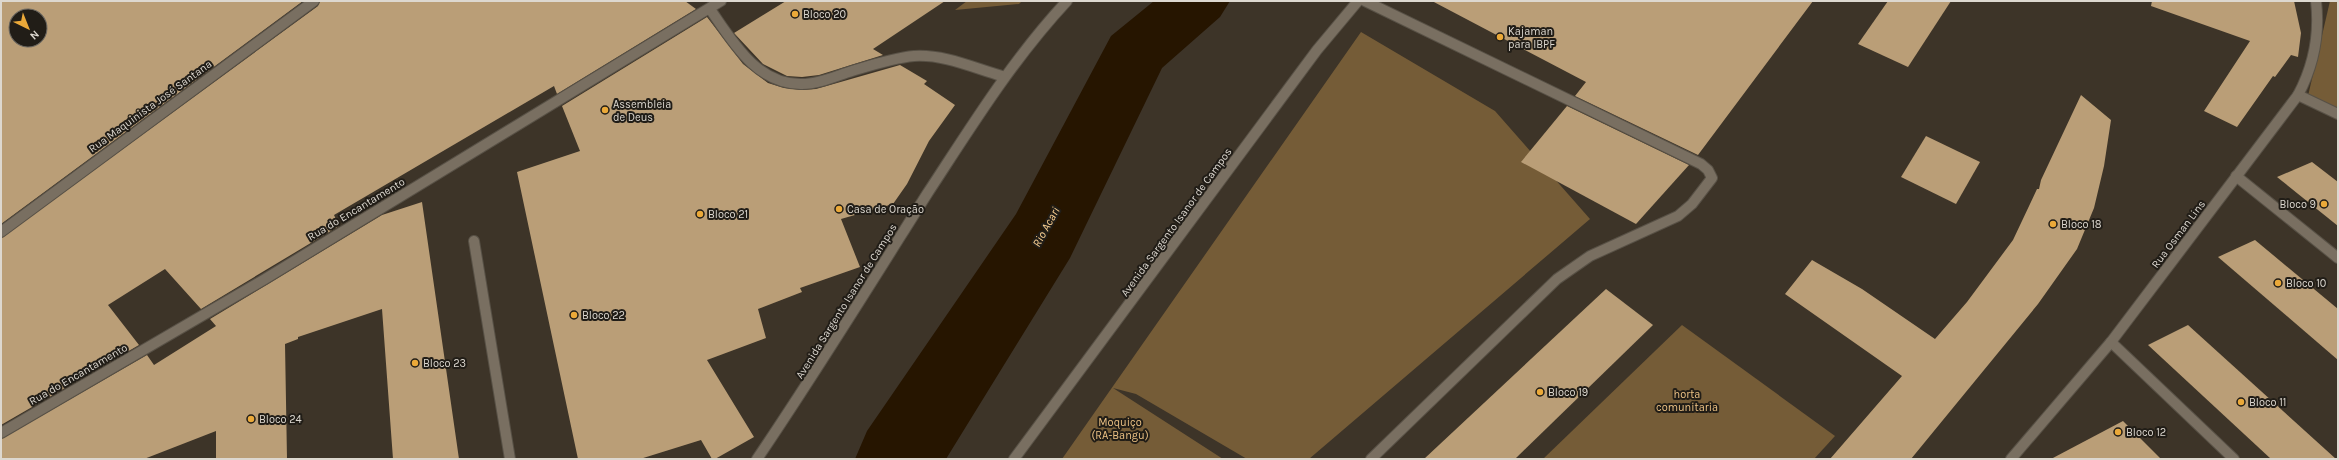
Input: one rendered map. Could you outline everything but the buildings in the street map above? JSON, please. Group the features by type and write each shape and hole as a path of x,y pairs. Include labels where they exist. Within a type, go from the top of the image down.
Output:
{"street":[{"name":"Rua Maquinista José Santana","path":"1,232 314,1"},
{"name":"Rua do Encantamento","path":"1,433 265,279 721,1"},
{"name":"Avenida Sargento Isanor de Campos","path":"757,459 801,396 1002,76 1042,26 1068,1"},
{"name":"Avenida Sargento Isanor de Campos","path":"1014,459 1317,50 1358,1"},
{"path":"1365,1 1701,164 1708,170 1712,178 1698,198 1679,216 1657,228 1597,252 1574,265 1557,279 1371,459"},
{"name":"Rua Osman Lins","path":"2014,458 2111,342 2298,95 2306,81 2316,48 2318,24 2316,1"},
{"path":"710,9 754,66 766,76 782,82 801,84 819,81 901,57 922,55 939,58 1002,76"},
{"path":"2298,95 2338,114"},
{"path":"2236,176 2338,258"},
{"path":"474,241 510,459"},
{"path":"2111,342 2234,459"}],"green space":[{"path":"967,1 1022,1 1019,4 955,10"},
{"path":"2330,1 2338,1 2338,110 2308,96"},
{"name":"Moquiço (RA-Bangu)","path":"1361,32 1495,111 1590,219 1309,459 1247,459 1136,394 1113,388 1223,459 1062,459"},
{"name":"horta comunitaria","path":"1682,325 1835,436 1814,459 1543,459"}],"waterway":[{"name":"Rio Acari","path":"898,459 1043,236 1135,53 1197,1"}],"place":[{"name":"Bloco 20","path":"795,14"},
{"name":"Kajaman para IBPF","path":"1500,37"},
{"name":"Assembleia de Deus","path":"605,110"},
{"name":"Bloco 9","path":"2324,204"},
{"name":"Casa de Oração","path":"839,209"},
{"name":"Bloco 21","path":"700,214"},
{"name":"Bloco 18","path":"2053,224"},
{"name":"Bloco 10","path":"2278,283"},
{"name":"Bloco 22","path":"574,315"},
{"name":"Bloco 23","path":"415,363"},
{"name":"Bloco 19","path":"1540,392"},
{"name":"Bloco 11","path":"2241,402"},
{"name":"Bloco 24","path":"251,419"},
{"name":"Bloco 12","path":"2118,432"}]}
